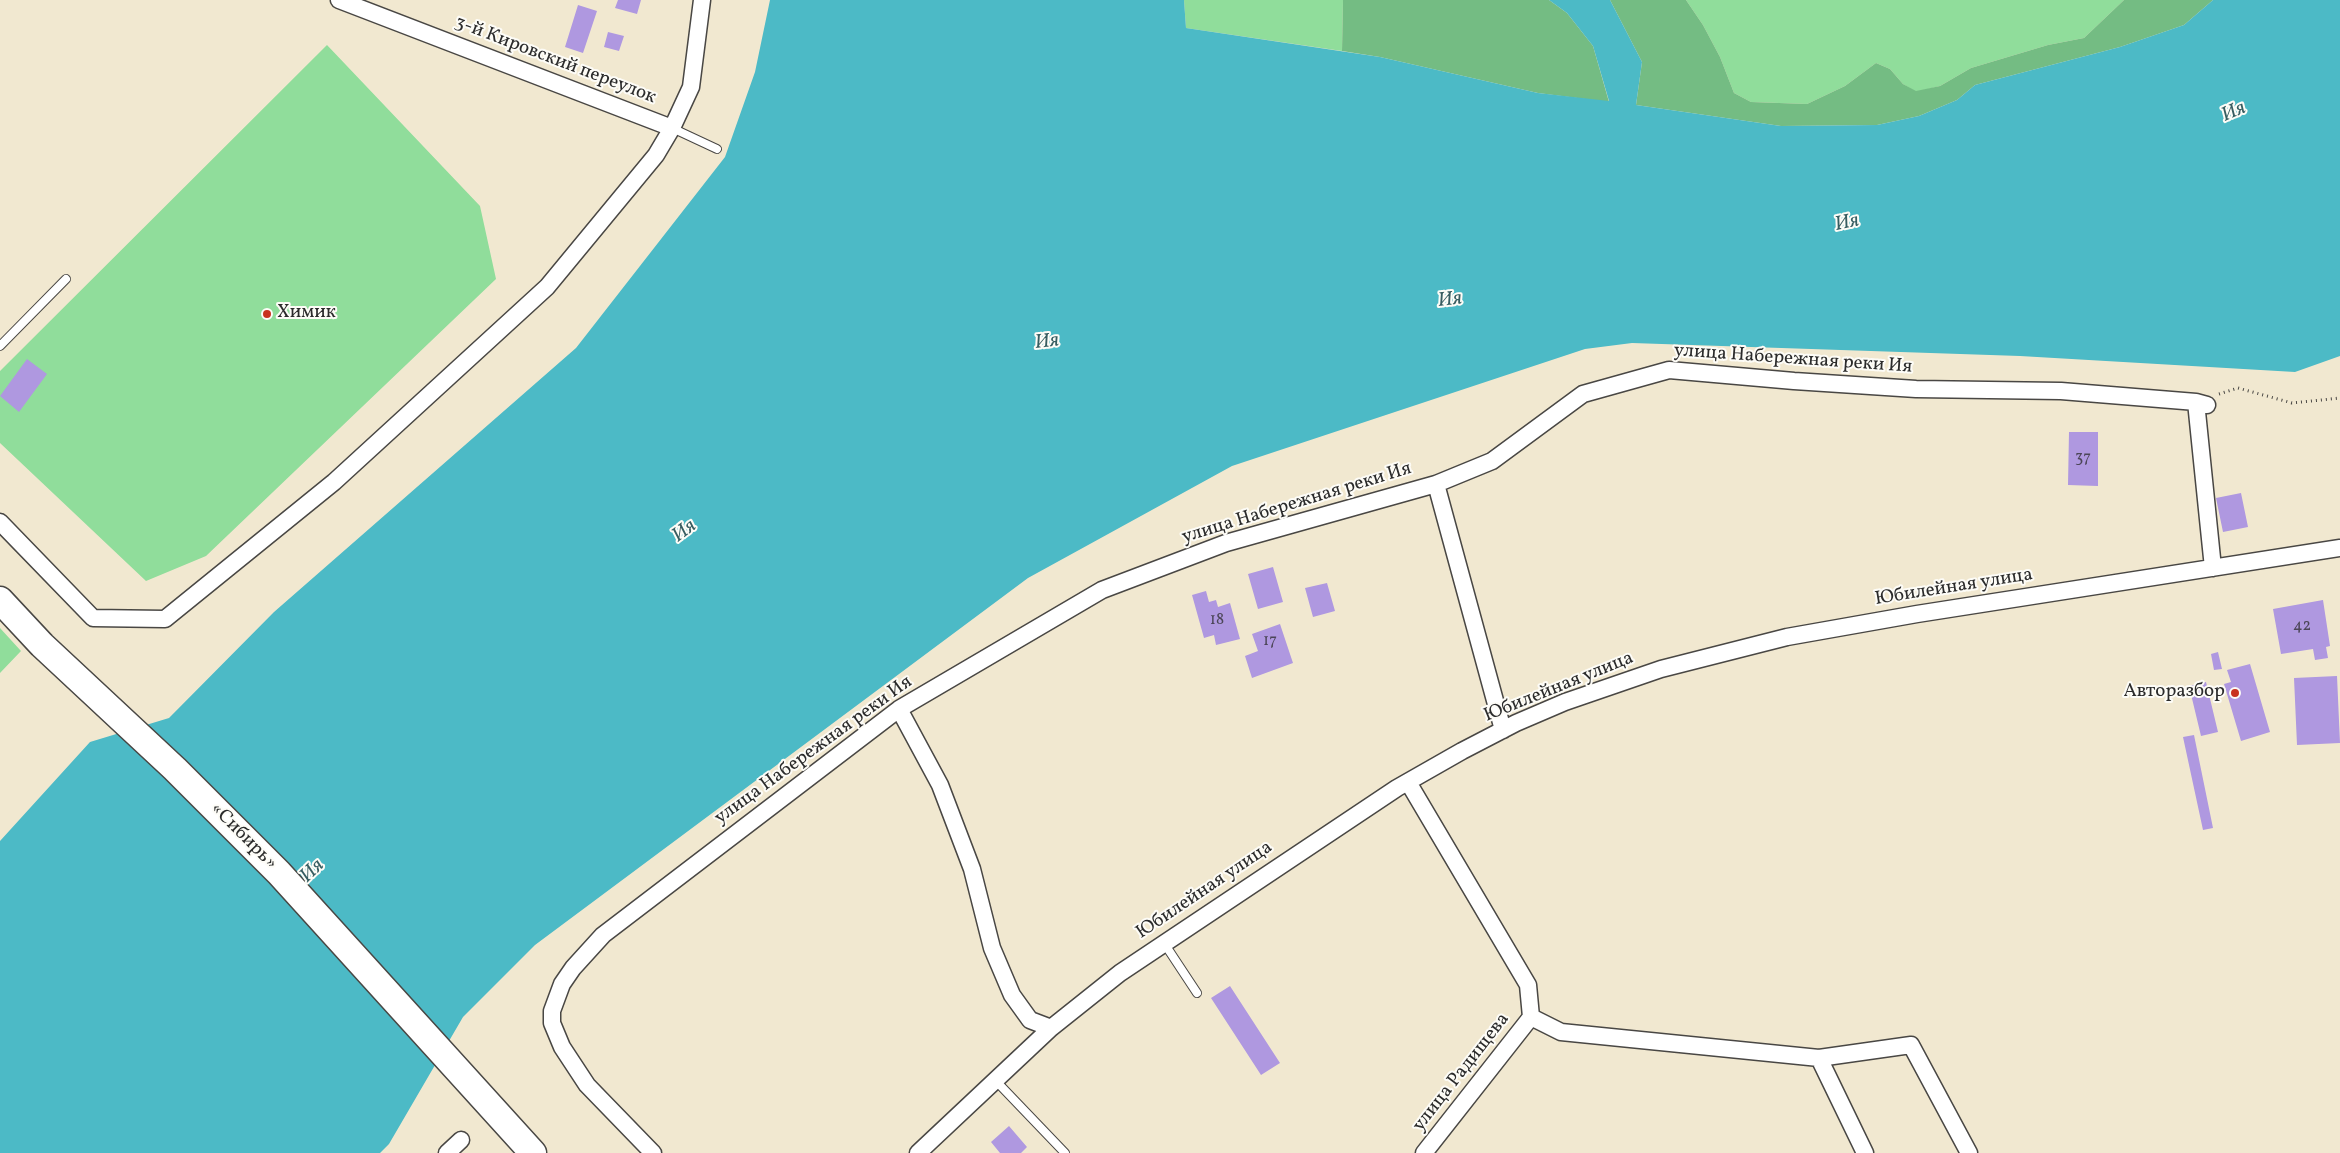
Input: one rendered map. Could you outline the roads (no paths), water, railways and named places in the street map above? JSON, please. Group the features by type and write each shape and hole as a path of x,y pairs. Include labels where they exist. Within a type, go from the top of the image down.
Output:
{"highway":[{"name":"«Сибирь»","path":"0,600 42,645 175,769 279,873 501,1120 534,1153"}],"street":[{"name":"3-й Кировский переулок","path":"339,0 672,128"},
{"path":"0,522 93,618 165,619 334,482 547,287 656,155 672,128 691,87 702,0"},
{"name":"улица Набережная реки Ия","path":"653,1153 587,1085 562,1047 552,1023 556,998 562,984 573,968 603,935 899,709 1102,590 1226,543 1436,484 1492,462 1583,394 1670,370 1803,382 1916,389 2061,391 2201,404 2213,568"},
{"path":"1436,484 1503,730"},
{"name":"Юбилейная улица","path":"918,1153 1051,1028 1120,973 1340,825 1408,782 1462,750 1565,702 1652,672 1770,641 1917,614 2340,548"},
{"path":"899,709 940,785 972,869 992,948 1012,996 1030,1020 1051,1028"},
{"path":"1408,782 1528,985 1531,1017 1561,1032 1819,1058 1911,1045 1969,1153"},
{"name":"улица Радищева","path":"1424,1153 1531,1017"},
{"path":"1819,1058 1865,1153"},
{"path":"447,1153 461,1140"}],"lane":[{"path":"672,128 717,149"},
{"path":"0,346 66,279"},
{"path":"1164,943 1197,993"},
{"path":"996,1081 1065,1153"}],"water":[{"name":"Ия","path":"770,0 1184,0 1186,28 1380,57 1538,93 1609,101 1593,46 1567,13 1549,0 1610,0 1642,62 1636,105 1781,126 1877,125 1919,116 1957,100 1975,85 2120,47 2184,25 2213,0 2340,0 2340,356 2295,372 2020,356 1632,343 1585,349 1232,466 1028,578 535,945 463,1017 389,1144 380,1153 0,1153 0,841 90,742 169,718 274,612 576,348 725,157 755,72"}],"place":[{"name":"Химик","path":"267,314"},
{"name":"Авторазбор","path":"2235,693"}]}
